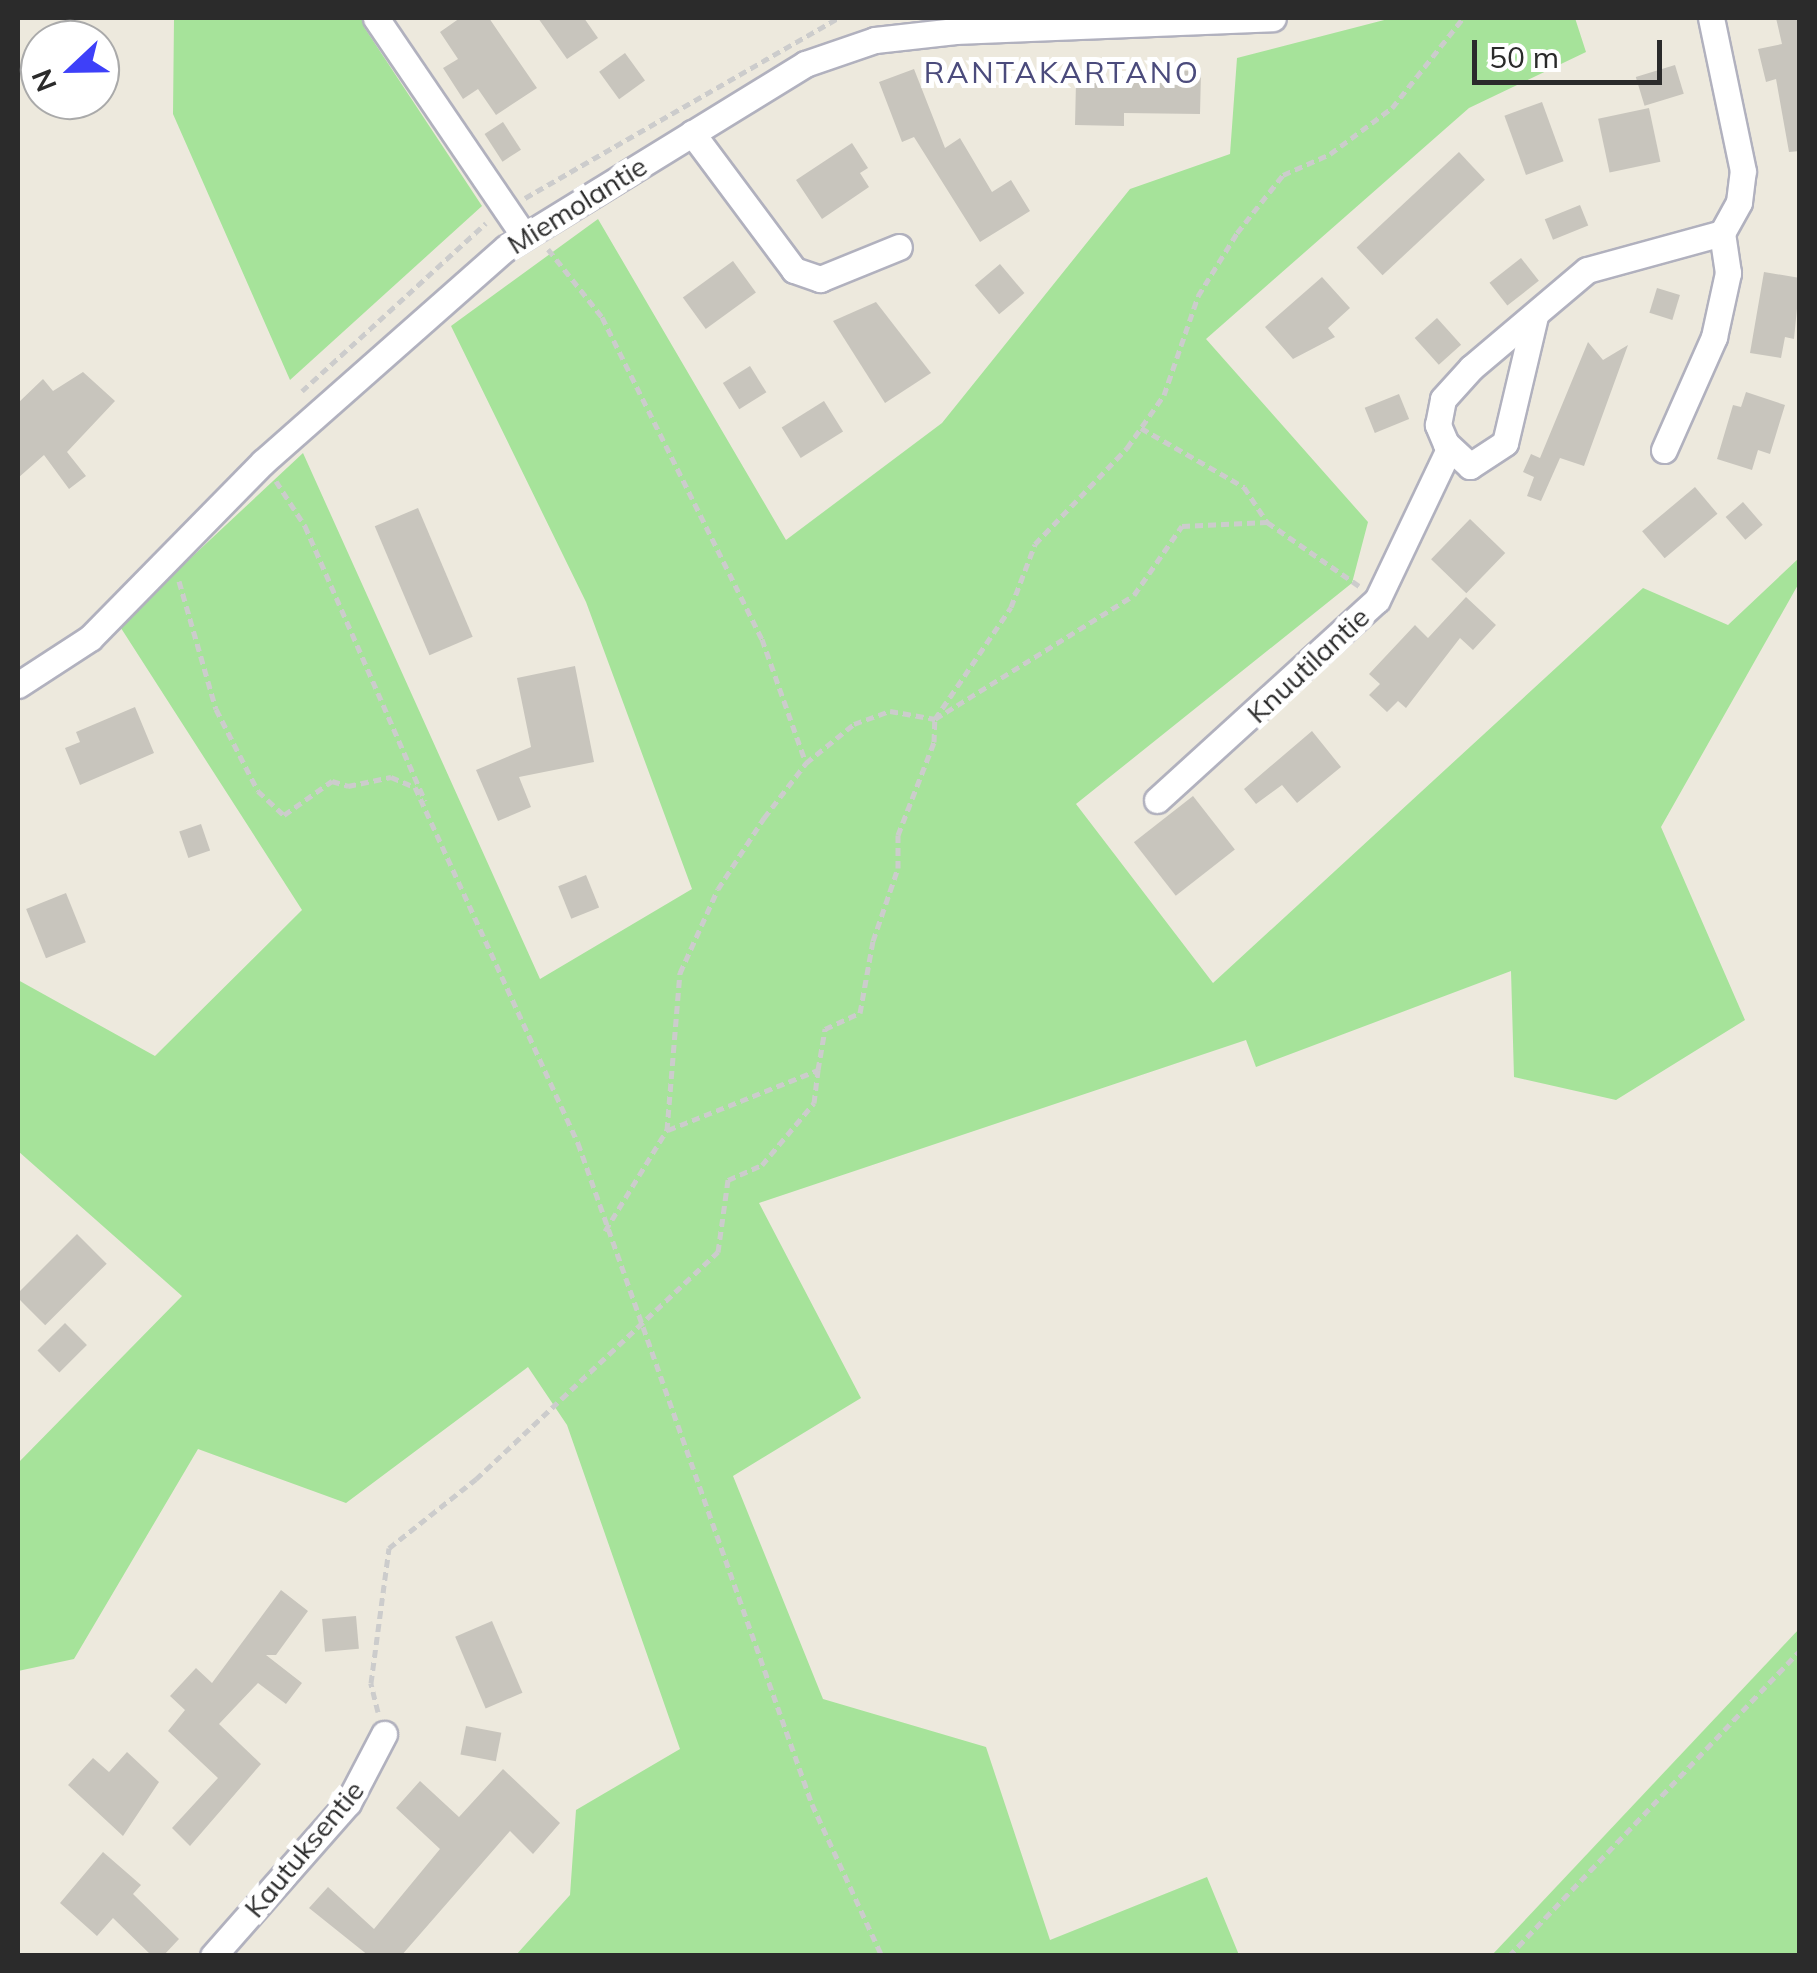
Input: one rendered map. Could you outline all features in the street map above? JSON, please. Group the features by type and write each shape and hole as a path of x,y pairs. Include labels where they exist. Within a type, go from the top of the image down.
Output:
{"street":[{"path":"376,18 529,234"},
{"name":"Miemolantie","path":"18,685 90,638 167,565 263,462 529,234 805,64 875,40 1273,18"},
{"path":"1664,450 1714,336 1728,273 1722,233 1740,202 1743,171 1711,18"},
{"path":"692,133 794,270 820,279 899,247"},
{"path":"1535,316 1505,442 1470,466 1449,449 1438,424 1443,399 1535,316 1588,270 1722,233"},
{"name":"Knuutilantie","path":"1157,800 1377,600 1449,449"},
{"name":"Kautuksentie","path":"213,1956 348,1803 384,1734"}],"path":[{"path":"384,1734 371,1683 389,1548 476,1479 718,1252 728,1180 762,1164 814,1103 824,1029 860,1013 898,868 898,835 934,742 935,719 1011,607 1035,544 1141,428 1164,396 1198,296 1237,233 1283,175 1330,154 1392,108 1463,18"},
{"path":"529,234 602,317 762,639 806,762"},
{"path":"1141,428 1244,486 1267,522 1377,600"},
{"path":"263,462 306,526 409,754 433,826"},
{"path":"605,1231 667,1130 680,973 718,890 806,762 854,724 890,711 935,719 1134,595 1182,526 1267,522"},
{"path":"167,565 189,596 216,709 258,791 284,815 332,781 348,786 391,777 415,787 578,1143 605,1231 640,1302 639,1324 812,1804 882,1956"},
{"path":"667,1130 818,1070"},
{"path":"1509,1956 1800,1650"}],"green space":[{"path":"174,18 383,18 364,27 482,206 290,380 173,114"},
{"path":"1392,18 1575,18 1586,52 1469,108 1206,339 1368,522 1352,583 1076,804 1213,983 1643,588 1728,625 1799,558 1799,583 1661,827 1745,1020 1616,1100 1514,1077 1511,971 1256,1067 1246,1040 759,1203 861,1398 733,1476 823,1699 986,1747 1050,1940 1207,1877 1239,1955 516,1955 570,1895 576,1810 680,1749 567,1425 528,1367 346,1503 198,1449 74,1659 18,1671 18,1463 182,1296 18,1151 18,980 155,1056 302,910 119,625 303,453 540,979 692,889 586,602 451,326 598,219 786,540 942,423 1130,189 1230,154 1237,58"},
{"path":"1799,1629 1799,1955 1492,1955"}],"building":[{"path":"460,18 489,18 537,88 496,115 478,89 463,99 443,68 458,59 440,32"},
{"path":"538,18 584,18 598,38 567,59"},
{"path":"1776,18 1800,18 1800,151 1789,152 1776,79 1766,82 1758,49 1782,44"},
{"path":"625,53 645,81 619,99 599,72"},
{"path":"1675,65 1684,94 1645,106 1636,77"},
{"path":"914,69 945,148 960,138 992,192 1011,180 1030,211 980,242 914,137 902,142 879,82"},
{"path":"1152,70 1201,71 1200,114 1124,113 1124,126 1075,125 1076,82 1123,83 1123,77 1152,78"},
{"path":"1542,102 1564,161 1526,175 1504,116"},
{"path":"1649,108 1660,162 1610,173 1598,119"},
{"path":"503,122 521,150 503,162 485,134"},
{"path":"852,143 868,168 860,173 869,187 822,219 796,180"},
{"path":"1459,152 1485,180 1383,275 1357,247"},
{"path":"1580,205 1588,225 1553,240 1545,219"},
{"path":"1521,258 1539,281 1507,305 1489,283"},
{"path":"733,261 756,293 706,329 683,297"},
{"path":"1000,264 1024,293 999,314 975,285"},
{"path":"1764,272 1800,278 1794,339 1785,337 1781,358 1750,353"},
{"path":"1322,277 1350,308 1328,328 1335,337 1293,359 1265,327"},
{"path":"1657,288 1680,295 1672,320 1649,313"},
{"path":"876,302 931,373 885,403 833,321"},
{"path":"1437,318 1461,345 1439,365 1415,338"},
{"path":"1588,342 1603,360 1628,345 1584,466 1560,458 1541,501 1527,496 1534,477 1523,472 1531,454 1540,458"},
{"path":"750,366 766,392 739,409 723,383"},
{"path":"83,372 115,401 67,452 86,476 69,489 44,455 18,478 18,403 43,379 53,391"},
{"path":"1746,392 1785,405 1770,454 1758,450 1752,470 1717,459 1733,405 1741,407"},
{"path":"1399,394 1409,419 1375,433 1365,408"},
{"path":"824,401 843,432 801,458 782,427"},
{"path":"1695,487 1717,514 1665,558 1642,531"},
{"path":"1743,502 1763,525 1745,540 1726,517"},
{"path":"418,508 473,637 429,655 375,526"},
{"path":"1470,519 1505,553 1466,593 1431,559"},
{"path":"1466,597 1496,625 1473,650 1460,638 1406,708 1398,701 1387,712 1369,695 1380,684 1369,674 1415,625 1428,638"},
{"path":"575,666 594,762 519,777 531,807 498,821 476,770 531,747 517,678"},
{"path":"135,707 154,753 80,785 65,748 80,742 76,732"},
{"path":"1312,731 1341,767 1297,803 1282,785 1256,804 1244,789"},
{"path":"1193,796 1235,850 1176,896 1134,842"},
{"path":"201,824 210,850 188,858 179,831"},
{"path":"586,875 599,907 571,919 558,886"},
{"path":"66,893 86,942 46,958 26,909"},
{"path":"77,1234 107,1264 45,1325 18,1298 18,1293"},
{"path":"65,1323 87,1345 59,1372 37,1351"},
{"path":"281,1590 308,1611 276,1655 266,1655 302,1683 286,1704 258,1683 219,1724 261,1764 190,1846 172,1828 218,1778 168,1731 185,1710 170,1696 196,1668 212,1683"},
{"path":"356,1616 359,1649 325,1652 322,1619"},
{"path":"492,1621 522,1693 486,1708 455,1637"},
{"path":"466,1726 501,1733 496,1761 460,1754"},
{"path":"127,1752 159,1782 123,1836 68,1785 93,1758 109,1772"},
{"path":"503,1769 560,1823 533,1854 510,1831 401,1956 369,1956 309,1908 328,1887 374,1929 440,1849 396,1808 420,1781 459,1817"},
{"path":"103,1852 141,1885 133,1894 179,1939 163,1956 152,1956 113,1918 97,1936 60,1903"}],"district":[{"name":"RANTAKARTANO","path":"1062,72"}]}
